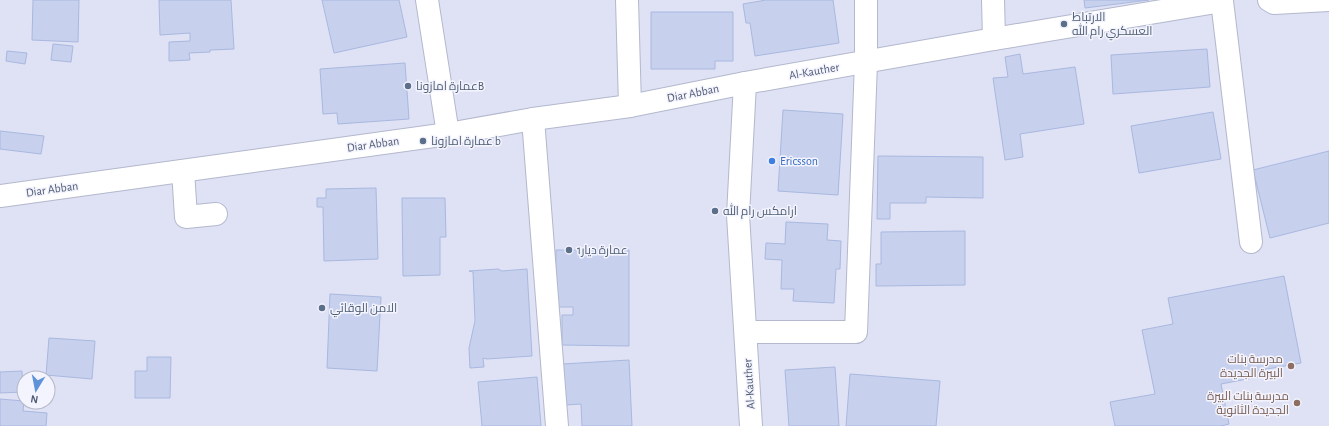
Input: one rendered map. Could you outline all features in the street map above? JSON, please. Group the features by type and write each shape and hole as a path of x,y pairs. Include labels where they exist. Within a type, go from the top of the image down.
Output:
{"street":[{"path":"427,0 448,134"},
{"path":"628,0 630,106"},
{"path":"746,332 856,332 866,62 866,0"},
{"path":"993,0 994,39"},
{"path":"1269,0 1274,3 1329,0"},
{"path":"1223,1 1251,242"},
{"name":"Al-Kauther","path":"752,426 738,215 745,83 994,39 1223,1"},
{"name":"Diar Abban","path":"0,196 448,134 533,119 630,106 745,83"},
{"path":"533,119 557,426"},
{"path":"183,171 186,217 216,214"}],"shaded area":[{"path":"0,0 1329,0 1329,426 0,426"}],"building":[{"path":"33,0 79,0 78,42 32,40"},
{"path":"159,0 231,0 234,49 189,53 190,60 169,61 169,42 190,41 190,33 160,35"},
{"path":"322,0 399,0 407,37 334,53"},
{"path":"766,0 833,0 839,43 755,56 750,23 746,23 743,4"},
{"path":"1084,0 1149,0 1085,8"},
{"path":"651,12 733,12 733,61 715,61 715,69 651,69"},
{"path":"53,44 73,46 71,62 51,60"},
{"path":"1207,49 1210,87 1113,94 1111,55"},
{"path":"7,51 27,53 25,64 6,61"},
{"path":"1020,54 1023,74 1075,67 1084,124 1020,134 1023,157 1005,160 993,78 1008,77 1005,57"},
{"path":"405,63 409,119 338,124 337,113 323,114 320,69"},
{"path":"783,110 843,114 838,195 778,191"},
{"path":"1213,112 1221,159 1139,173 1131,126"},
{"path":"0,131 44,136 41,154 0,149"},
{"path":"1329,151 1329,223 1270,238 1253,170"},
{"path":"878,156 983,157 983,198 926,197 926,203 890,203 890,219 877,219"},
{"path":"376,188 378,259 324,261 323,207 317,207 317,198 326,198 326,189"},
{"path":"402,198 445,198 446,237 440,237 440,275 403,276"},
{"path":"786,222 828,224 827,240 841,241 840,269 836,269 834,303 793,301 794,289 781,289 782,260 765,259 766,243 785,244"},
{"path":"965,231 965,285 876,286 876,264 881,264 881,232"},
{"path":"556,250 629,250 629,346 562,345 562,315 573,315 573,307 555,307"},
{"path":"498,269 502,271 527,269 532,356 483,358 484,367 470,368 469,348 475,321 473,272 469,271"},
{"path":"1284,276 1301,363 1262,370 1263,376 1221,384 1229,424 1221,426 1115,426 1110,402 1155,394 1142,330 1173,324 1168,298"},
{"path":"330,294 381,297 377,371 327,368"},
{"path":"49,338 95,341 92,379 56,376 56,370 46,370"},
{"path":"147,357 171,357 170,398 135,398 135,371 147,371"},
{"path":"629,360 632,426 582,426 581,404 565,405 563,364"},
{"path":"835,367 839,426 789,426 785,370"},
{"path":"16,371 16,392 0,393 0,372"},
{"path":"850,374 940,381 936,426 846,426"},
{"path":"537,377 541,426 482,426 478,382"},
{"path":"0,399 16,400 16,410 47,413 46,426 0,426"}],"place":[{"name":"الارتباط العسكري رام الله","path":"1064,24"},
{"name":"عمارة امازوناB","path":"408,86"},
{"name":"عمارة امازونا b","path":"423,141"},
{"name":"Ericsson","path":"772,161"},
{"name":"ارامكس رام الله","path":"715,211"},
{"name":"عمارة ديار1","path":"569,250"},
{"name":"الامن الوقائي","path":"322,308"},
{"name":"مدرسة بنات البيرة الجديدة","path":"1291,366"},
{"name":"مدرسة بنات البيرة الجديدة الثانوية","path":"1297,403"}]}
